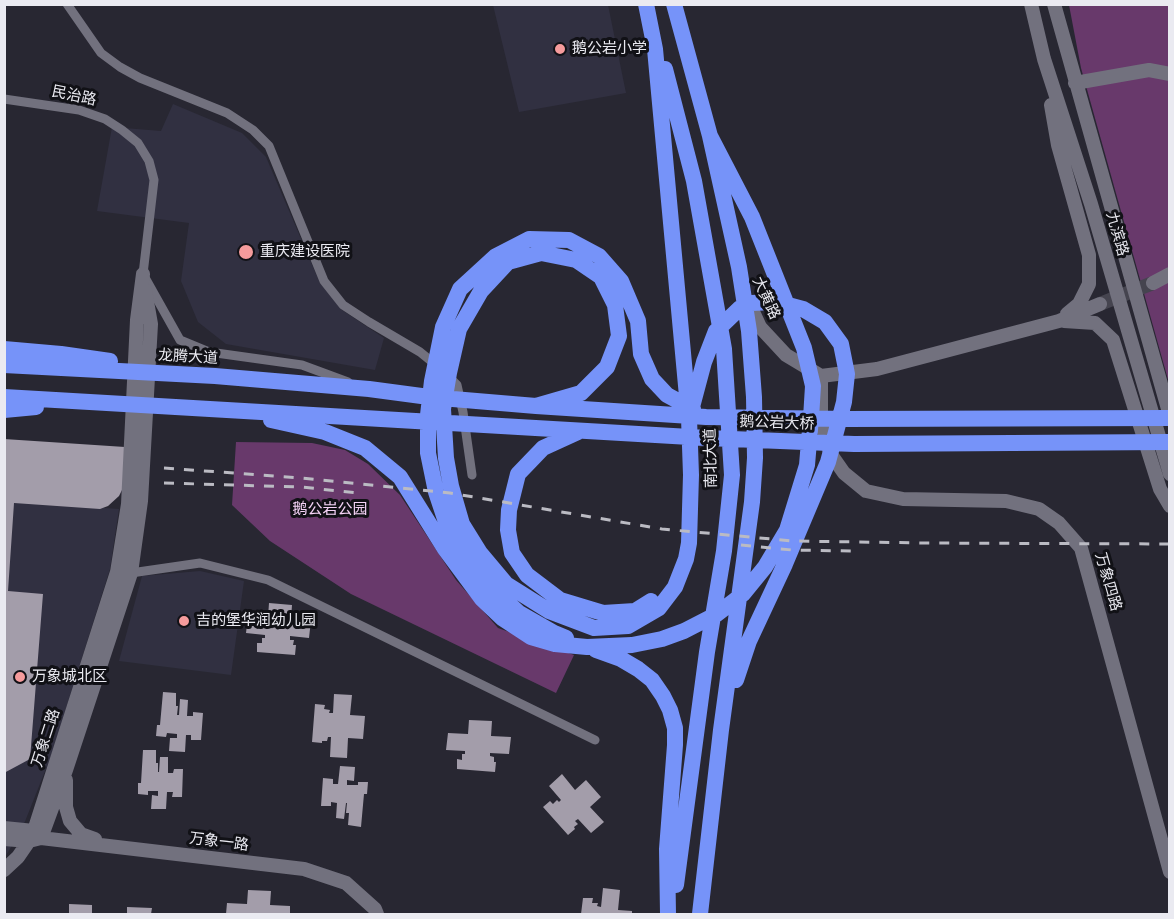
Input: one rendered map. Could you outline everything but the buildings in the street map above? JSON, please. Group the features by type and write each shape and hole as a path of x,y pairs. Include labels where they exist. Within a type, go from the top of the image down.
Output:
{"highway":[{"path":"536,406 581,393 607,367 619,336 615,305 601,277 576,260 541,253 508,262 481,291 459,329 443,409 446,458 451,486 462,524 480,553 506,584 549,611 594,628 628,626 658,608 675,587 686,559 689,543 691,475 689,418 655,49 647,4"},
{"name":"南北大道","path":"647,4 694,181 724,349 732,475 724,551 707,652 670,915"},
{"path":"673,4 710,136 739,267 749,331 754,397 755,458 752,502 721,730 700,915"},
{"path":"4,397 220,409 325,432 364,448 400,477 464,578 502,618 531,637 555,644 587,647 632,645 662,639 684,631 717,614 743,594 765,567 787,530 807,465 813,386 804,348 752,217 710,136"},
{"path":"670,915 667,849 675,728 670,710 652,681 639,669 621,659 554,633 519,613 488,585 447,525 436,492 428,453 428,415 443,327 460,289 496,256 529,239 569,240 599,256 621,281 638,321 641,354 652,379 667,395 706,417"},
{"path":"689,418 704,362 716,331 740,308 751,303 777,302 803,309 825,322 841,344 847,374 844,402 828,462 785,564 749,641 721,730"},
{"path":"4,349 61,354 215,376"},
{"name":"龙腾大道","path":"4,365 215,376 369,389"},
{"name":"鹅公岩大桥","path":"369,389 429,397 536,406 706,417 1170,417"},
{"path":"4,410 87,402"},
{"name":"鹅公岩大桥","path":"220,409 580,431 854,444 1170,442"},
{"path":"580,431 543,448 518,474 509,510 508,530 512,553 527,574 560,600 603,613 634,611 675,587"}],"main road":[{"name":"大黄路","path":"673,4 740,286 760,327 766,334 786,356 821,376"},
{"name":"九滨路","path":"1031,4 1044,59 1091,204 1170,474"},
{"name":"九滨路","path":"1054,4 1170,417"},
{"path":"1059,321 1079,304 1089,284 1089,255 1058,145 1044,59 1045,52 1057,45 1067,54"},
{"path":"1075,83 1149,70 1170,74"},
{"path":"134,502 144,322 143,274"},
{"path":"1153,283 1170,274"},
{"path":"821,376 877,369 1059,321 1100,304"},
{"path":"1059,321 1095,323 1113,340 1160,489 1170,507"},
{"name":"万象四路","path":"821,376 821,420 830,453 844,473 866,490 903,499 1006,501 1039,510 1059,523 1081,548 1170,872"},
{"name":"万象二路","path":"4,870 35,837 66,770 131,573 134,502"},
{"name":"万象二路","path":"35,837 117,572 134,502"},
{"path":"66,770 66,801 70,821 81,834 114,846"},
{"name":"万象一路","path":"4,828 35,837 304,869 346,883 375,909 377,915"},
{"name":"万象一路","path":"4,839 35,837"}],"street":[{"path":"67,4 101,52 120,67 140,78 227,113 253,130 269,146 324,281 344,305 420,351 457,385 464,412 472,475"},
{"name":"民治路","path":"4,99 79,110 105,119 138,143 149,161 154,180 143,274"},
{"path":"143,274 180,340 209,351 302,365 369,389"},
{"path":"131,573 200,563 268,580 595,740"}],"shaded area":[{"name":"鹅公岩小学","path":"493,5 608,5 626,93 519,112"},
{"name":"重庆建设医院","path":"173,104 242,133 266,157 320,283 342,310 384,338 375,370 226,344 198,322 181,281 189,223 97,211 112,127 161,131"},
{"path":"5,501 119,509 110,569 51,756 22,829 5,857"},
{"name":"吉的堡华润幼儿园","path":"200,571 244,581 231,675 119,661 142,576"}],"green space":[{"path":"1069,5 1169,5 1169,383 1081,68"},
{"name":"鹅公岩公园","path":"236,442 312,443 345,450 368,464 400,495 456,580 498,628 574,655 556,693 351,594 270,541 232,505"}],"tunnel":[{"path":"1100,304 1153,283"}],"railway":[{"path":"164,468 302,478 450,493 662,529 793,541 1170,544"},
{"path":"164,483 301,487 358,493"},
{"path":"741,545 792,550 852,551"}],"place":[{"name":"鹅公岩小学","path":"560,49"},
{"name":"重庆建设医院","path":"246,252"},
{"name":"吉的堡华润幼儿园","path":"184,621"},
{"name":"万象城北区","path":"20,677"}]}
